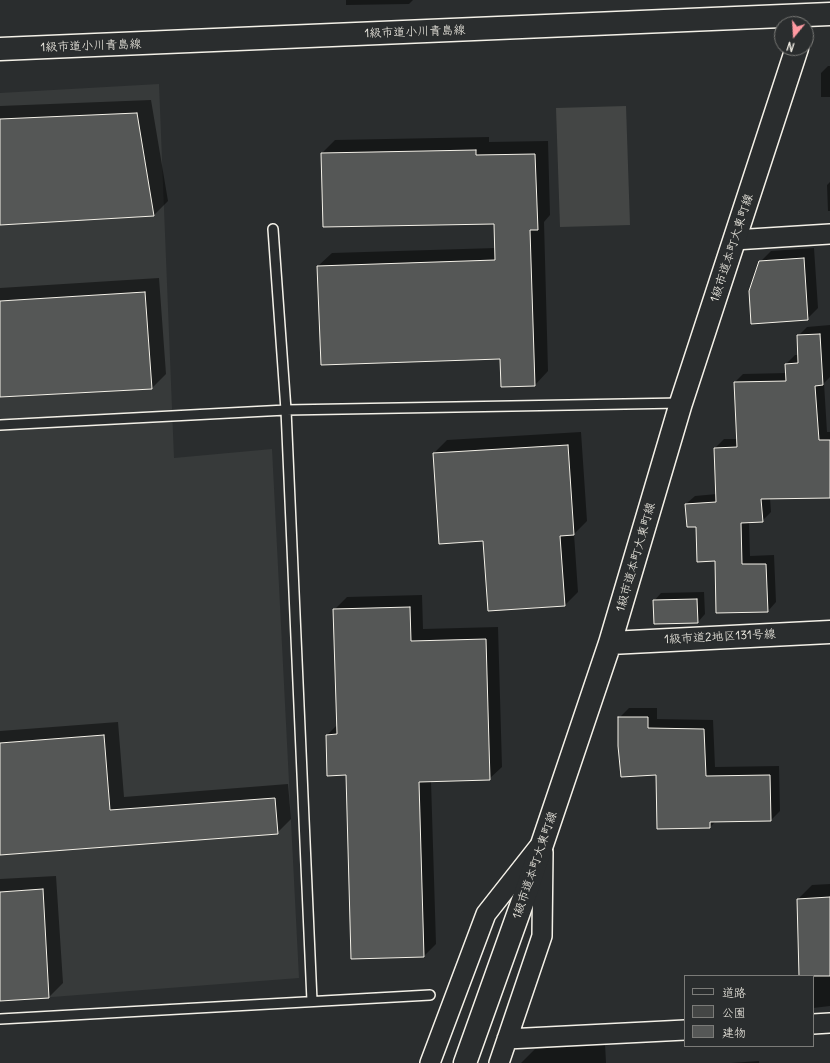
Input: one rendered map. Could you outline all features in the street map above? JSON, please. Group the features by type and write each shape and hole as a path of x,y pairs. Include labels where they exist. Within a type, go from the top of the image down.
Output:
{"street":[{"name":"1級市道小川青島線","path":"0,50 808,13 830,14"},
{"name":"1級市道本町大東町線","path":"465,1063 525,895 610,643 681,403 794,56"},
{"path":"734,240 830,234"},
{"name":"1級市道2地区131号線","path":"610,643 830,632"},
{"path":"499,1063 542,936 543,842"},
{"path":"430,1063 486,914 543,842"},
{"path":"814,1024 830,1023"},
{"path":"507,1039 684,1030"}],"lane":[{"path":"273,229 286,410 312,1001"},
{"path":"0,425 286,410 681,403"},
{"path":"0,1019 430,995"}],"shaded area":[{"path":"159,84 174,458 272,449 299,978 0,1001 0,93"}],"green space":[{"path":"626,106 630,225 560,227 556,108"}],"building":[{"path":"137,113 154,216 0,225 0,119"},
{"path":"476,150 476,155 535,154 538,230 530,230 535,386 501,387 500,359 321,365 317,266 495,260 494,224 323,227 321,153"},
{"path":"804,258 808,320 751,324 749,291 759,261"},
{"path":"145,292 152,389 0,397 0,301"},
{"path":"820,334 823,385 815,386 819,440 830,440 830,498 761,499 763,522 741,523 742,564 766,564 768,612 716,613 715,561 697,562 696,527 687,527 685,504 716,502 714,448 737,447 734,382 786,381 785,364 798,363 797,335"},
{"path":"568,445 574,535 560,536 565,606 488,611 483,541 439,544 433,453"},
{"path":"697,599 698,623 654,624 653,600"},
{"path":"410,607 411,641 486,639 490,780 419,782 424,957 351,959 346,775 327,776 326,735 337,734 333,609"},
{"path":"618,717 648,717 648,728 704,729 706,776 770,775 771,821 710,822 710,828 657,829 656,775 621,777 618,746"},
{"path":"104,735 110,810 275,798 278,834 0,855 0,743"},
{"path":"43,889 49,998 0,1001 0,892"},
{"path":"830,897 830,976 799,975 797,899"}]}
